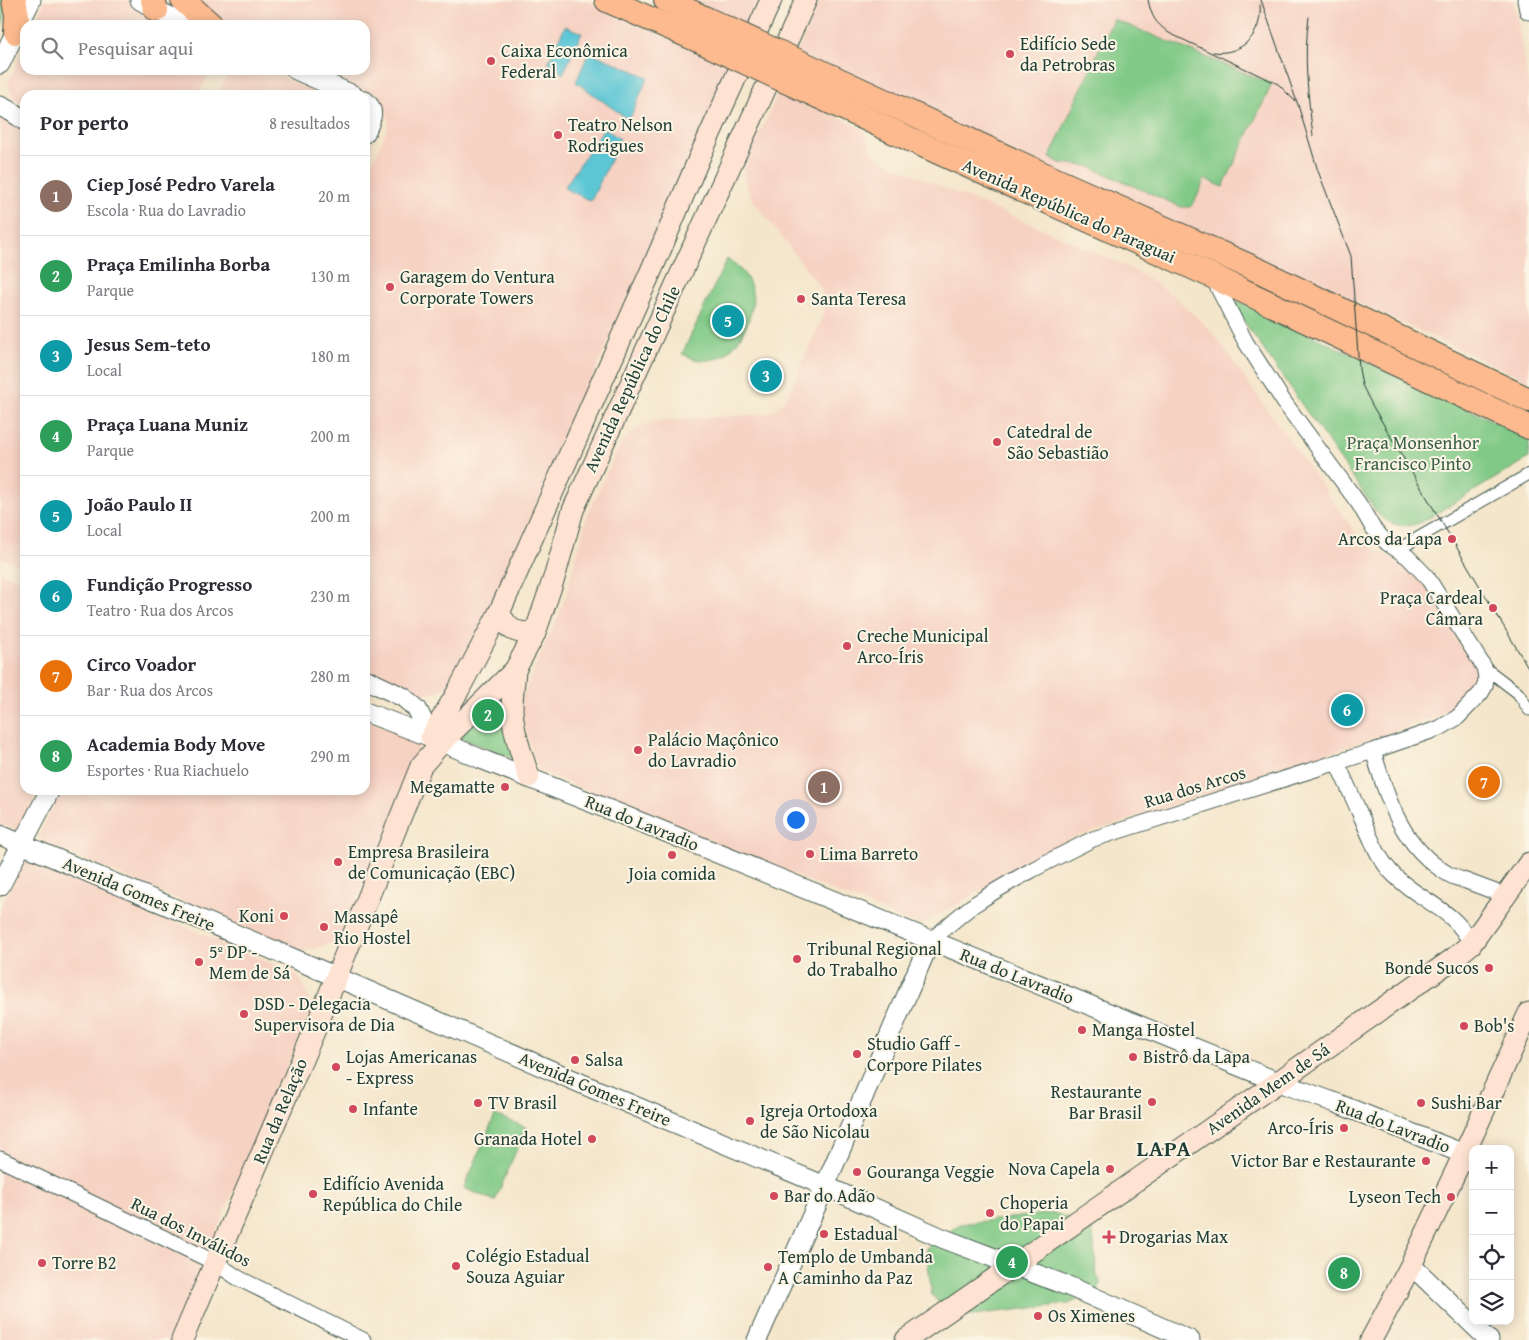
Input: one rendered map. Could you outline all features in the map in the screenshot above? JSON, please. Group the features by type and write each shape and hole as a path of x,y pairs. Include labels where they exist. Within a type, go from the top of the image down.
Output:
{"main road":[{"path":"14,0 17,16 16,32"},
{"path":"183,0 205,20"},
{"name":"Avenida República do Paraguai","path":"607,0 702,29 830,76 1060,182 1260,271 1529,400"},
{"name":"Avenida República do Paraguai","path":"666,0 702,29 822,98 1212,276 1529,427"},
{"name":"Avenida República do Chile","path":"436,739 457,693 499,613 652,270 700,156 772,0"},
{"name":"Avenida República do Chile","path":"436,739 515,670 535,633 555,575 573,510 806,0"},
{"path":"499,613 509,628 522,633 535,633"},
{"path":"515,670 512,708 516,738 529,777"},
{"name":"Rua da Relação","path":"182,1340 319,1020 416,777 436,739"},
{"name":"Avenida Mem de Sá","path":"906,1340 1452,959 1471,944 1529,863"},
{"path":"1371,1340 1411,1265 1529,1013"}],"street":[{"path":"22,20 31,0"},
{"path":"1527,0 1529,10"},
{"path":"150,3 180,20"},
{"path":"0,64 20,23"},
{"path":"307,75 341,90"},
{"path":"0,106 20,118"},
{"path":"370,107 372,113 370,122"},
{"path":"1212,276 1245,341 1284,402 1359,504 1373,528 1387,543 1408,557 1427,577 1484,667 1518,693 1529,710"},
{"path":"1398,550 1529,474"},
{"name":"Rua dos Arcos","path":"930,941 982,900 1012,881 1093,840 1337,763 1440,728 1458,716 1482,693 1486,678 1484,667"},
{"path":"370,682 403,698 417,710 436,739"},
{"name":"Rua do Lavradio","path":"370,714 436,739 1278,1082 1464,1154"},
{"path":"1372,751 1398,823 1418,850 1449,874 1506,896"},
{"path":"1337,763 1382,860 1394,875 1453,918 1463,929 1471,944"},
{"path":"0,886 47,795"},
{"name":"Avenida Gomes Freire","path":"0,835 825,1186 942,1238 1073,1288 1190,1340"},
{"path":"756,1340 825,1186 930,941"},
{"name":"Rua dos Inválidos","path":"0,1159 216,1263 238,1278 363,1340"},
{"path":"1411,1265 1489,1340"}],"shaded area":[{"path":"45,0 130,0 168,20 36,20"},
{"path":"193,0 584,0 732,67 656,233 517,549 462,665 451,682 436,693 423,694 370,672 370,168 388,127 388,119 386,113 377,103 370,100 370,90 349,90 317,75 370,75 370,20 220,20 205,12"},
{"path":"677,0 762,0 748,32"},
{"path":"820,0 1514,0 1529,90 1529,381 1361,304 1267,266 796,54"},
{"path":"20,56 20,75 208,75 201,90 20,90 20,103 12,95 9,81"},
{"path":"227,75 278,75 311,90 220,90"},
{"path":"780,89 865,130 871,149 877,158 1134,270 1173,295 1211,331 1223,346 1357,535 1376,550 1416,570 1473,663 1475,673 1471,687 1442,715 1068,840 921,925 538,771 518,706 565,599 587,516 620,444 637,428 655,421 765,414 775,410 786,399 824,314 825,303 821,288 752,199 744,179 744,169"},
{"path":"0,119 15,123 20,129 20,566 0,557"},
{"path":"0,572 20,580 20,795 36,795 20,827 14,830 0,824"},
{"path":"370,720 415,739 419,745 419,752 341,939 302,952 43,842 39,834 58,795 370,795"},
{"path":"31,861 299,976 312,1008 207,1253 0,1157 0,908 24,863"},
{"path":"0,1168 200,1264 201,1267 170,1340 0,1340"}],"green space":[{"path":"0,0 3,0 5,17 0,30"},
{"path":"1113,19 1272,84 1223,187 1205,179 1194,203 1190,207 1181,207 1088,166 1060,163 1050,157"},
{"path":"727,259 743,272 751,287 753,299 747,324 734,346 722,356 701,360 682,354"},
{"name":"Praça Monsenhor Francisco Pinto","path":"1238,301 1529,438 1529,458 1422,522 1404,526 1393,524 1378,514 1236,310"},
{"path":"505,681 514,759 457,736"},
{"path":"495,1115 526,1127 495,1201 464,1188"},
{"path":"1053,1213 1092,1225 1097,1276 1101,1283 1098,1291 1068,1304 951,1316 932,1295 926,1248 960,1224"}],"water":[{"path":"565,26 582,33 563,74 548,63"},
{"path":"589,52 648,77 629,120 576,82"},
{"path":"604,128 620,139 591,201 564,188"}],"tram line":[{"path":"1148,0 1155,19 1169,33 1278,84 1295,101"},
{"path":"1261,0 1298,105 1318,171 1351,256 1359,369 1362,385 1372,405 1529,669"},
{"path":"1213,52 1233,50 1241,47 1248,41 1258,25 1260,5"},
{"path":"1309,17 1306,62 1313,136"}],"place":[{"name":"Edifício Sede da Petrobras","path":"1010,54"},
{"name":"Caixa Econômica Federal","path":"491,61"},
{"name":"Teatro Nelson Rodrigues","path":"558,135"},
{"name":"Garagem do Ventura Corporate Towers","path":"390,287"},
{"name":"Santa Teresa","path":"801,299"},
{"name":"João Paulo II","path":"728,321"},
{"name":"Jesus Sem-teto","path":"766,376"},
{"name":"Catedral de São Sebastião","path":"997,442"},
{"name":"Arcos da Lapa","path":"1452,539"},
{"name":"Praça Cardeal Câmara","path":"1493,608"},
{"name":"Creche Municipal Arco-Íris","path":"847,646"},
{"name":"Fundição Progresso","path":"1347,710"},
{"name":"Praça Emilinha Borba","path":"488,715"},
{"name":"Palácio Maçônico do Lavradio","path":"638,750"},
{"name":"Circo Voador","path":"1484,782"},
{"name":"Megamatte","path":"505,787"},
{"name":"Ciep José Pedro Varela","path":"824,787"},
{"name":"Lima Barreto","path":"810,854"},
{"name":"Joia comida","path":"672,855"},
{"name":"Empresa Brasileira de Comunicação (EBC)","path":"338,862"},
{"name":"Koni","path":"284,916"},
{"name":"Massapê Rio Hostel","path":"324,927"},
{"name":"Tribunal Regional do Trabalho","path":"797,959"},
{"name":"5º DP - Mem de Sá","path":"199,962"},
{"name":"Bonde Sucos","path":"1489,968"},
{"name":"DSD - Delegacia Supervisora de Dia","path":"244,1014"},
{"name":"Bob's","path":"1464,1026"},
{"name":"Manga Hostel","path":"1082,1030"},
{"name":"Studio Gaff - Corpore Pilates","path":"857,1054"},
{"name":"Bistrô da Lapa","path":"1133,1057"},
{"name":"Salsa","path":"575,1060"},
{"name":"Lojas Americanas - Express","path":"336,1067"},
{"name":"Restaurante Bar Brasil","path":"1152,1102"},
{"name":"TV Brasil","path":"478,1103"},
{"name":"Sushi Bar","path":"1421,1103"},
{"name":"Infante","path":"353,1109"},
{"name":"Igreja Ortodoxa de São Nicolau","path":"750,1121"},
{"name":"Arco-Íris","path":"1344,1128"},
{"name":"Granada Hotel","path":"592,1139"},
{"name":"Victor Bar e Restaurante","path":"1426,1161"},
{"name":"Nova Capela","path":"1110,1169"},
{"name":"Gouranga Veggie","path":"857,1172"},
{"name":"Edifício Avenida República do Chile","path":"313,1194"},
{"name":"Bar do Adão","path":"774,1196"},
{"name":"Lyseon Tech","path":"1451,1197"},
{"name":"Choperia do Papai","path":"990,1213"},
{"name":"Estadual","path":"824,1234"},
{"name":"Drogarias Max","path":"1109,1237"},
{"name":"Praça Luana Muniz","path":"1012,1262"},
{"name":"Torre B2","path":"42,1263"},
{"name":"Colégio Estadual Souza Aguiar","path":"456,1266"},
{"name":"Templo de Umbanda A Caminho da Paz","path":"768,1267"},
{"name":"Academia Body Move","path":"1344,1273"},
{"name":"Os Ximenes","path":"1038,1316"}],"district":[{"name":"LAPA","path":"1164,1148"}]}
